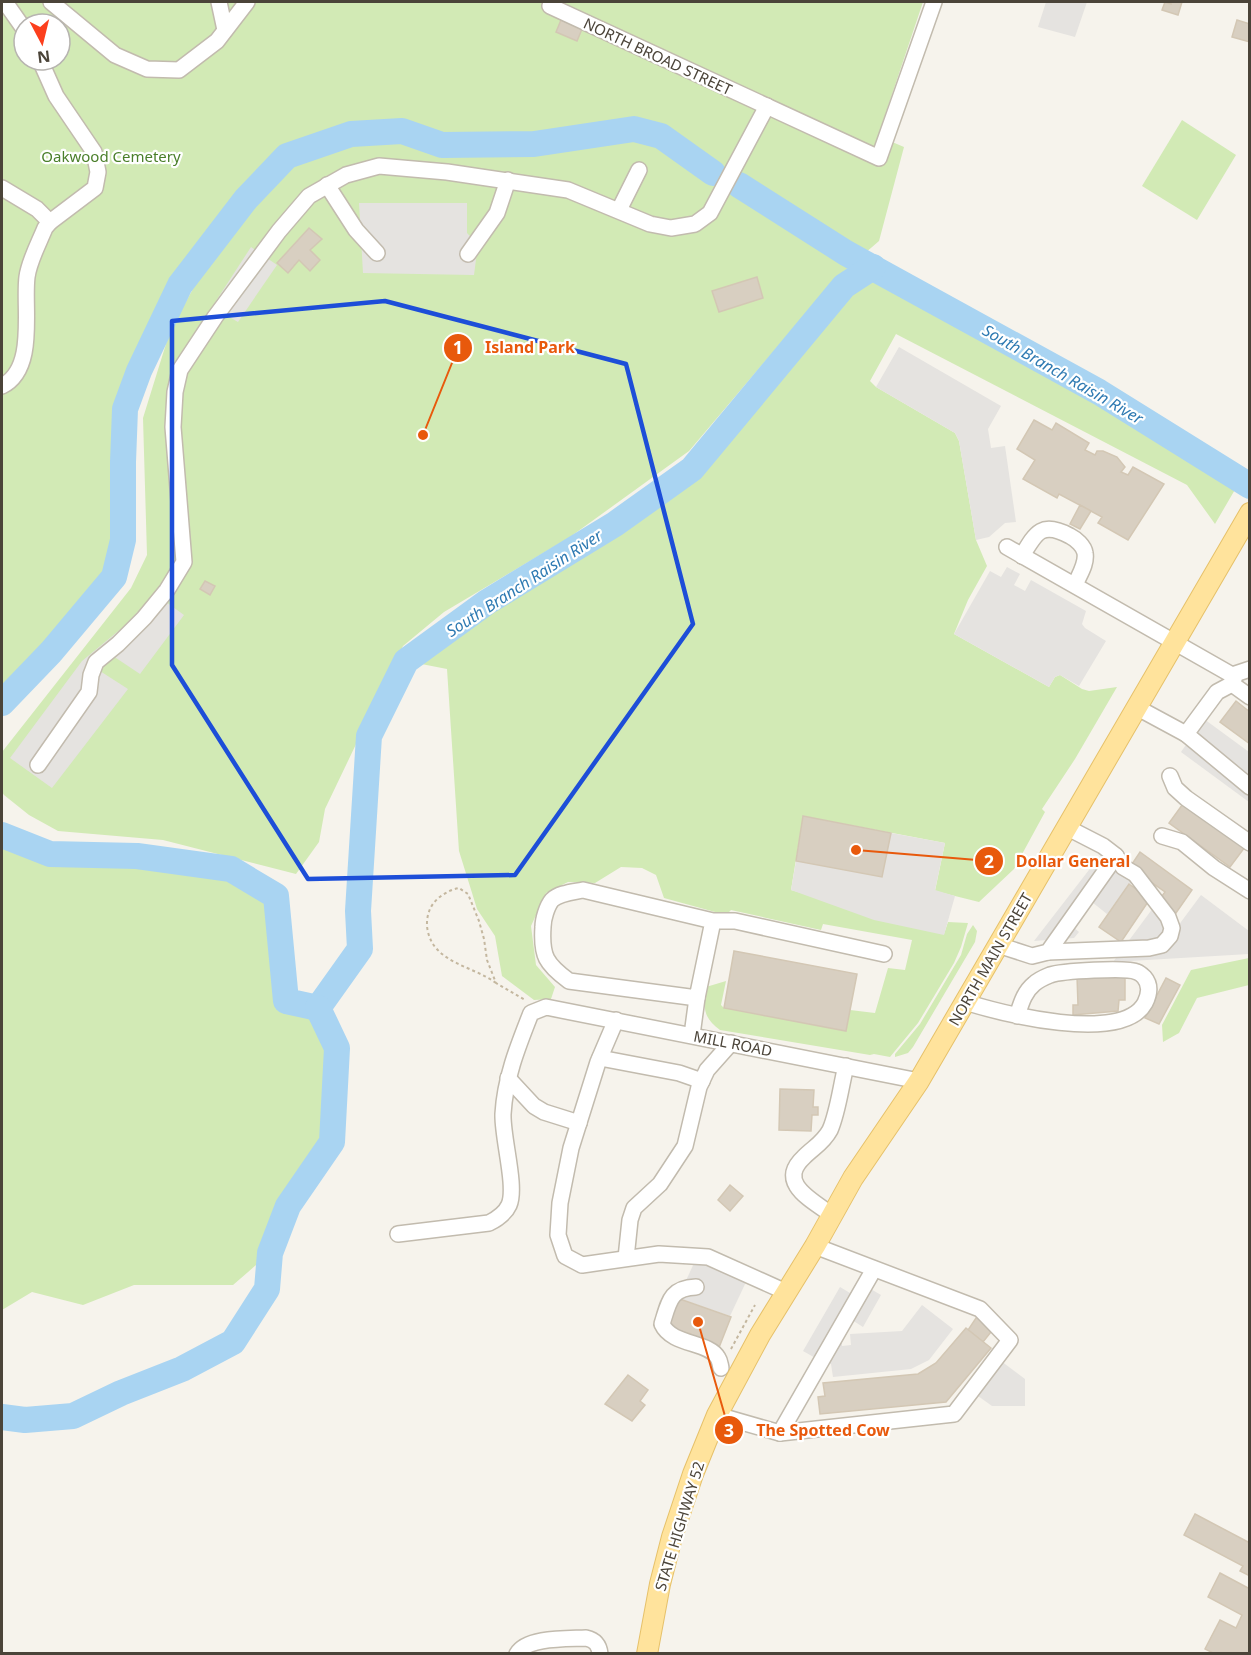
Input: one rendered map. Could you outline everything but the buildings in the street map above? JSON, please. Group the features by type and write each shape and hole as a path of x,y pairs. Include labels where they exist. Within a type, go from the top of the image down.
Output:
{"main road":[{"name":"NORTH MAIN STREET","path":"815,1246 853,1178 919,1080 1245,520"},
{"name":"STATE HIGHWAY 52","path":"647,1653 660,1584 672,1537 693,1474 717,1415 760,1335 815,1246"}],"street":[{"path":"51,2 115,55 147,69 179,70 217,40 247,2"},
{"path":"219,2 225,30"},
{"name":"NORTH BROAD STREET","path":"550,6 879,158 934,2"},
{"path":"2,386 10,382 21,361 28,330 27,276 45,228 95,188 98,172 94,152 56,96 45,72"},
{"path":"38,765 89,692 91,675 96,662 144,618 167,590 184,562 173,428 175,392 180,370 215,317 279,231 309,196 346,175 379,166 409,168 568,190 650,224 672,228 695,224 710,213 767,106"},
{"path":"619,210 639,170"},
{"path":"468,254 497,213 508,180"},
{"path":"327,185 356,230 377,252"},
{"path":"2,188 37,208 50,222"},
{"path":"1022,556 1035,535 1046,528 1058,530 1076,539 1085,552 1084,564 1075,585"},
{"path":"1007,547 1174,641 1232,680 1250,697"},
{"path":"1186,734 1217,692 1250,669"},
{"path":"1232,680 1250,677"},
{"path":"1136,707 1186,734 1250,787"},
{"path":"1170,776 1175,788 1186,798 1250,843"},
{"path":"998,945 1032,956 1048,952 1149,948 1162,945 1170,936 1172,928 1168,916 1135,874 1123,867 1116,856 1103,846 1066,827"},
{"path":"1162,836 1182,842 1250,891"},
{"path":"1048,952 1116,856"},
{"path":"1233,880 1250,880"},
{"path":"697,998 569,981 553,969 542,949 543,919 552,900 567,892 583,890 713,921 735,921 884,954"},
{"path":"692,1035 713,921"},
{"path":"965,1002 1017,1016 1065,1023 1118,1022 1132,1016 1142,1008 1148,996 1149,986 1145,978 1137,972 1125,970 1051,974 1035,983 1025,994 1017,1016"},
{"path":"398,1234 489,1223 500,1217 510,1205 511,1186 503,1116 508,1078 531,1012 541,1009"},
{"name":"MILL ROAD","path":"541,1009 616,1020 919,1080"},
{"path":"616,1020 600,1058 571,1148 560,1203 558,1235 565,1256 582,1265 658,1254 708,1257 786,1292"},
{"path":"626,1258 630,1220 634,1208 660,1184 685,1146 699,1087 707,1070 731,1043"},
{"path":"600,1058 679,1073 702,1081"},
{"path":"832,1215 796,1187 793,1175 795,1167 804,1156 820,1145 830,1129 846,1066"},
{"path":"508,1078 534,1106 544,1112 579,1123"},
{"path":"717,1415 780,1432 954,1414 1011,1340 980,1309 815,1246"},
{"path":"780,1432 874,1269"},
{"path":"696,1287 682,1288 674,1294 662,1324 665,1330 685,1342 710,1351 718,1358 721,1368"},
{"path":"517,1653 531,1642 586,1638 594,1640 599,1646 600,1653"}],"path":[{"path":"496,983 468,894 459,888 451,890 437,899 430,908 427,927 430,940 452,962 486,976 496,983 516,996 541,1009"},
{"path":"721,1368 755,1305"}],"highlighted area":[{"path":"385,301 626,364 693,624 515,875 308,879 172,665 172,321"}],"green space":[{"name":"Oakwood Cemetery","path":"2,2 923,2 878,136 904,147 879,241 834,280 689,451 570,537 444,612 403,646 325,809 319,842 296,874 163,840 58,831 29,815 4,795 2,792 2,752 131,588 147,555 143,418 170,331 213,252 254,196 290,159 322,146 417,136 402,131 351,134 287,156 246,199 180,285 139,371 125,409 123,540 114,577 2,701"},
{"path":"1182,120 1236,155 1197,220 1142,186"},
{"path":"873,267 1099,392 1240,481 1215,524 1187,485 896,334 870,381 876,387 955,433 959,441 976,540 987,566 968,600 954,634 1049,687 1055,677 1060,675 1089,691 1117,687 1075,759 1042,809 1045,812 1014,869 979,902 935,891 945,843 803,816 791,890 944,934 948,922 968,923 954,963 918,1023 890,1057 720,1030 707,1016 706,987 726,981 721,1005 724,1008 846,1031 850,1010 875,1013 888,968 905,970 912,940 823,924 821,930 731,910 726,915 664,898 656,875 642,868 621,867 595,883 568,882 546,893 531,926 536,965 555,987 551,999 534,1000 502,976 495,936 477,909 459,851 447,669 406,661 487,602 615,524 691,469 844,286"},
{"path":"2,835 50,854 137,856 231,869 276,896 286,1001 318,1008 337,1048 332,1142 288,1206 270,1253 233,1285 134,1285 83,1305 32,1292 2,1310"},
{"path":"973,925 977,931 975,942 913,1047 908,1053 895,1057 895,1054 920,1024 961,955 967,934"},
{"path":"1249,958 1249,985 1197,998 1179,1033 1163,1042 1162,1025 1191,970"}],"shaded area":[{"path":"1046,2 1087,2 1075,37 1038,27"},
{"path":"359,203 467,203 467,233 478,244 474,275 363,273"},
{"path":"251,247 277,265 238,322 212,307"},
{"path":"899,347 1001,406 988,429 991,448 1005,446 1016,522 1005,523 989,537 976,540 959,441 955,433 876,387"},
{"path":"1007,567 1020,574 1014,585 1025,591 1031,580 1086,611 1082,624 1106,641 1079,686 1060,675 1055,677 1049,687 954,634 990,571 1001,577"},
{"path":"153,596 184,615 140,674 113,656 100,671 128,689 52,788 10,758 82,661 122,628"},
{"path":"1204,719 1249,752 1249,802 1181,752"},
{"path":"891,833 945,843 935,890 955,896 944,935 874,920 791,890 796,861 882,877"},
{"path":"1099,857 1132,882 1107,914 1092,902 1073,927 1079,932 1074,938 1034,941"},
{"path":"1201,895 1249,931 1249,954 1113,962 1153,908 1178,926"},
{"path":"695,1261 746,1282 730,1316 678,1298"},
{"path":"857,1281 881,1295 863,1327 852,1320 842,1337 842,1346 851,1345 850,1334 902,1331 922,1305 953,1329 929,1360 911,1369 833,1377 831,1364 826,1364 803,1351 840,1287 850,1293"},
{"path":"993,1355 1025,1379 1025,1406 992,1406 964,1386"}],"waterway":[{"name":"South Branch Raisin River","path":"2,703 51,652 114,577 123,540 125,409 139,371 180,285 246,199 287,156 351,134 402,131 442,145 534,144 634,129 661,136 713,173"},
{"name":"South Branch Raisin River","path":"739,185 846,253 1099,392 1250,486"},
{"name":"South Branch Raisin River","path":"318,1008 360,949 358,911 369,736 406,661 487,602 615,524 692,469 844,286 873,267"},
{"name":"South Branch Raisin River","path":"2,835 50,854 137,856 231,869 276,896 286,1001 318,1008"},
{"name":"South Branch Raisin River","path":"2,1417 25,1420 73,1416 121,1393 182,1369 233,1342 267,1289 270,1253 288,1206 332,1142 337,1048 318,1008"}],"place":[{"name":"Island Park","path":"423,435"},
{"name":"Dollar General","path":"856,850"},
{"name":"The Spotted Cow","path":"698,1322"}]}
